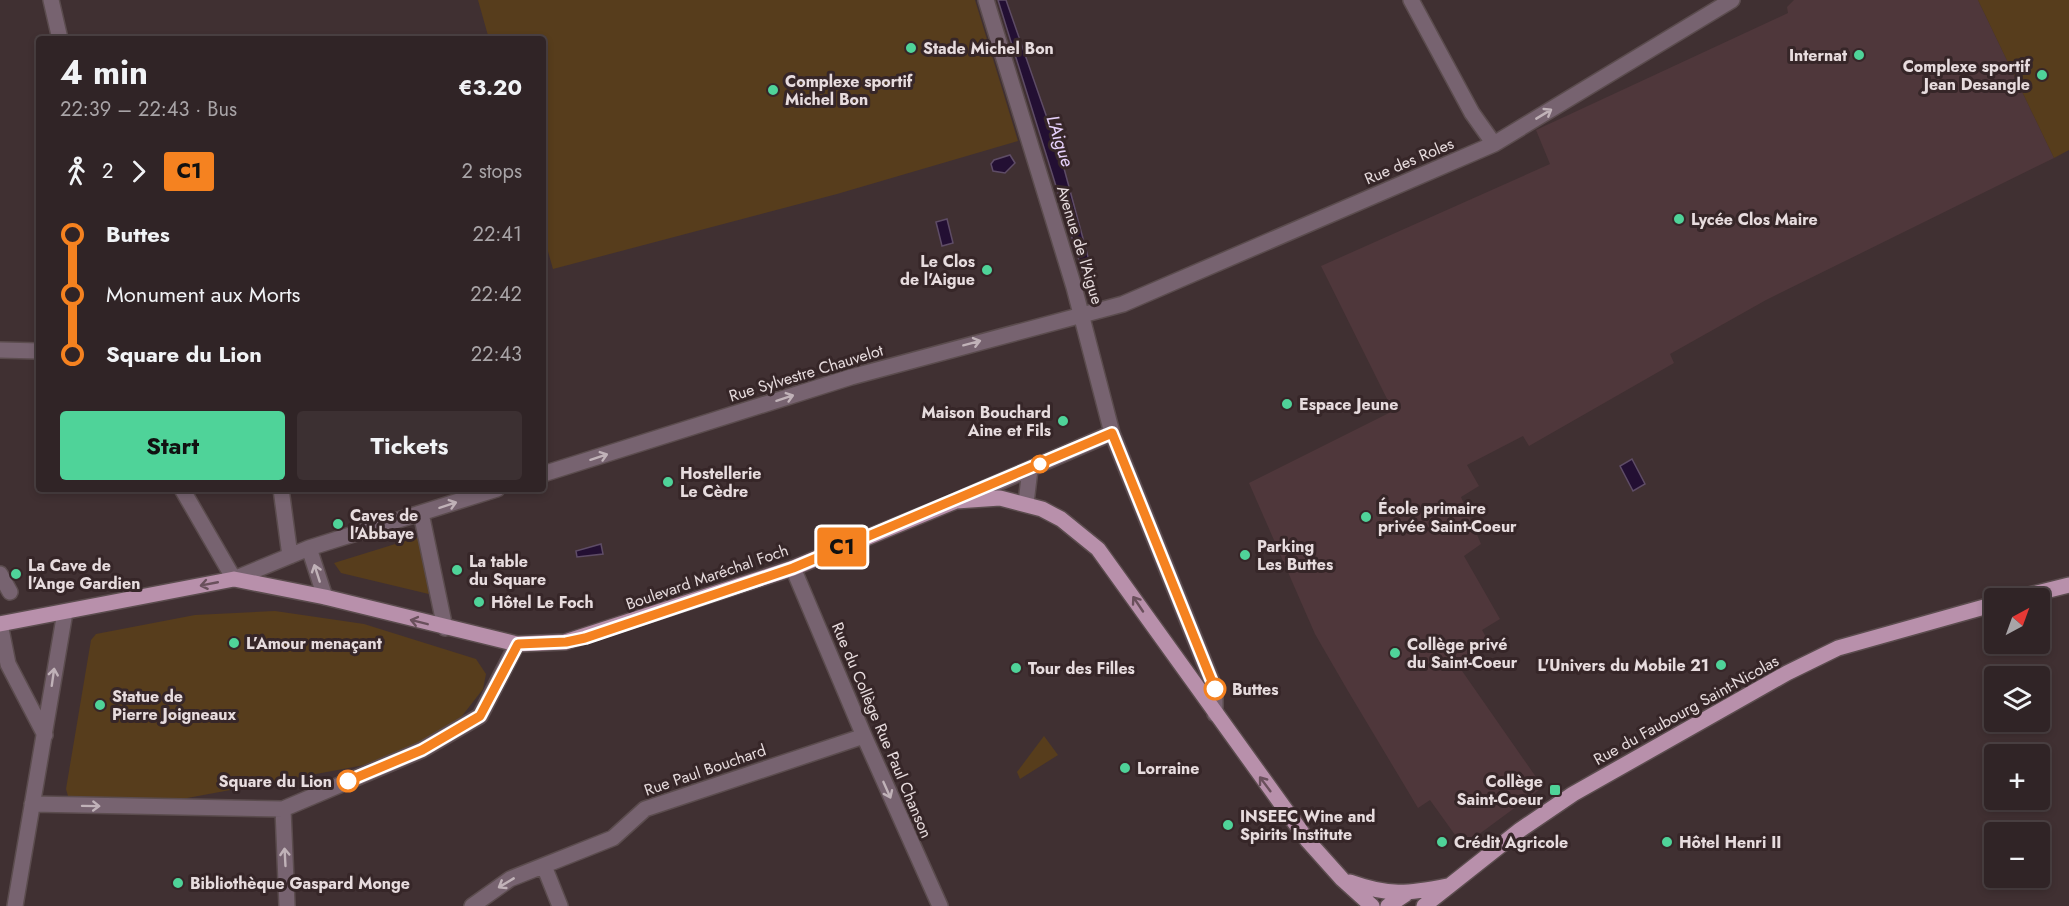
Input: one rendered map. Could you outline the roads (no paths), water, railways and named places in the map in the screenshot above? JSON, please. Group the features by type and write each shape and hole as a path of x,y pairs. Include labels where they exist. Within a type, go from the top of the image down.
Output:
{"main road":[{"name":"Boulevard Maréchal Foch","path":"0,624 234,579 325,597 518,644 566,642 585,638 793,568 905,520 956,501 1000,498 1026,503 1061,519 1098,549 1308,841 1342,879 1372,906"},
{"path":"2050,590 2069,585"},
{"name":"Rue du Faubourg Saint-Nicolas","path":"1424,906 1520,830 1573,794 1787,673 1830,651 1859,641 1984,607"},
{"path":"1342,879 1366,888 1406,894 1449,886 1443,906"},
{"path":"1389,906 1406,894"}],"street":[{"path":"51,0 59,36"},
{"name":"Avenue de l'Aigue","path":"986,0 1082,316 1112,433 1215,689 1215,714"},
{"path":"1412,0 1472,113 1494,144"},
{"name":"Rue des Roles","path":"1082,316 1123,304 1494,144 1732,0"},
{"name":"Rue Sylvestre Chauvelot","path":"546,473 851,377 1059,319 1082,316"},
{"path":"0,350 36,351"},
{"path":"956,501 1112,433"},
{"path":"1026,503 1030,469"},
{"path":"184,492 234,579 309,548 488,492"},
{"path":"281,492 290,556"},
{"path":"421,513 445,628"},
{"path":"309,548 325,597"},
{"name":"Rue du Collège Rue Paul Chanson","path":"793,568 864,736 940,906"},
{"path":"0,574 10,592"},
{"path":"15,906 65,612"},
{"path":"0,624 8,664 45,735"},
{"path":"32,804 283,809 422,750 480,716 518,644"},
{"name":"Rue Paul Bouchard","path":"472,906 510,879 613,838 645,809 864,736"},
{"path":"283,809 287,906"},
{"path":"544,866 560,906"}],"place":[{"name":"Stade Michel Bon","path":"911,48"},
{"name":"Internat","path":"1859,55"},
{"name":"Complexe sportif Jean Desangle","path":"2042,75"},
{"name":"Complexe sportif Michel Bon","path":"773,90"},
{"name":"Lycée Clos Maire","path":"1679,219"},
{"name":"Le Clos de l'Aigue","path":"987,270"},
{"name":"Espace Jeune","path":"1287,404"},
{"name":"Maison Bouchard Aine et Fils","path":"1063,421"},
{"name":"Hostellerie Le Cèdre","path":"668,482"},
{"name":"École primaire privée Saint-Coeur","path":"1366,517"},
{"name":"Caves de l'Abbaye","path":"338,524"},
{"name":"Parking Les Buttes","path":"1245,555"},
{"name":"La table du Square","path":"457,570"},
{"name":"La Cave de l'Ange Gardien","path":"16,574"},
{"name":"Hôtel Le Foch","path":"479,602"},
{"name":"L’Amour menaçant","path":"234,643"},
{"name":"Collège privé du Saint-Coeur","path":"1395,653"},
{"name":"L'Univers du Mobile 21","path":"1721,665"},
{"name":"Tour des Filles","path":"1016,668"},
{"name":"Buttes","path":"1215,689"},
{"name":"Statue de Pierre Joigneaux","path":"100,705"},
{"name":"Lorraine","path":"1125,768"},
{"name":"Square du Lion","path":"348,781"},
{"name":"Collège Saint-Coeur","path":"1555,790"},
{"name":"INSEEC Wine and Spirits Institute","path":"1228,825"},
{"name":"Crédit Agricole","path":"1442,842"},
{"name":"Hôtel Henri II","path":"1667,842"},
{"name":"Bibliothèque Gaspard Monge","path":"178,883"}],"water label":[{"name":"L'Aigue","path":"1060,141"}]}
